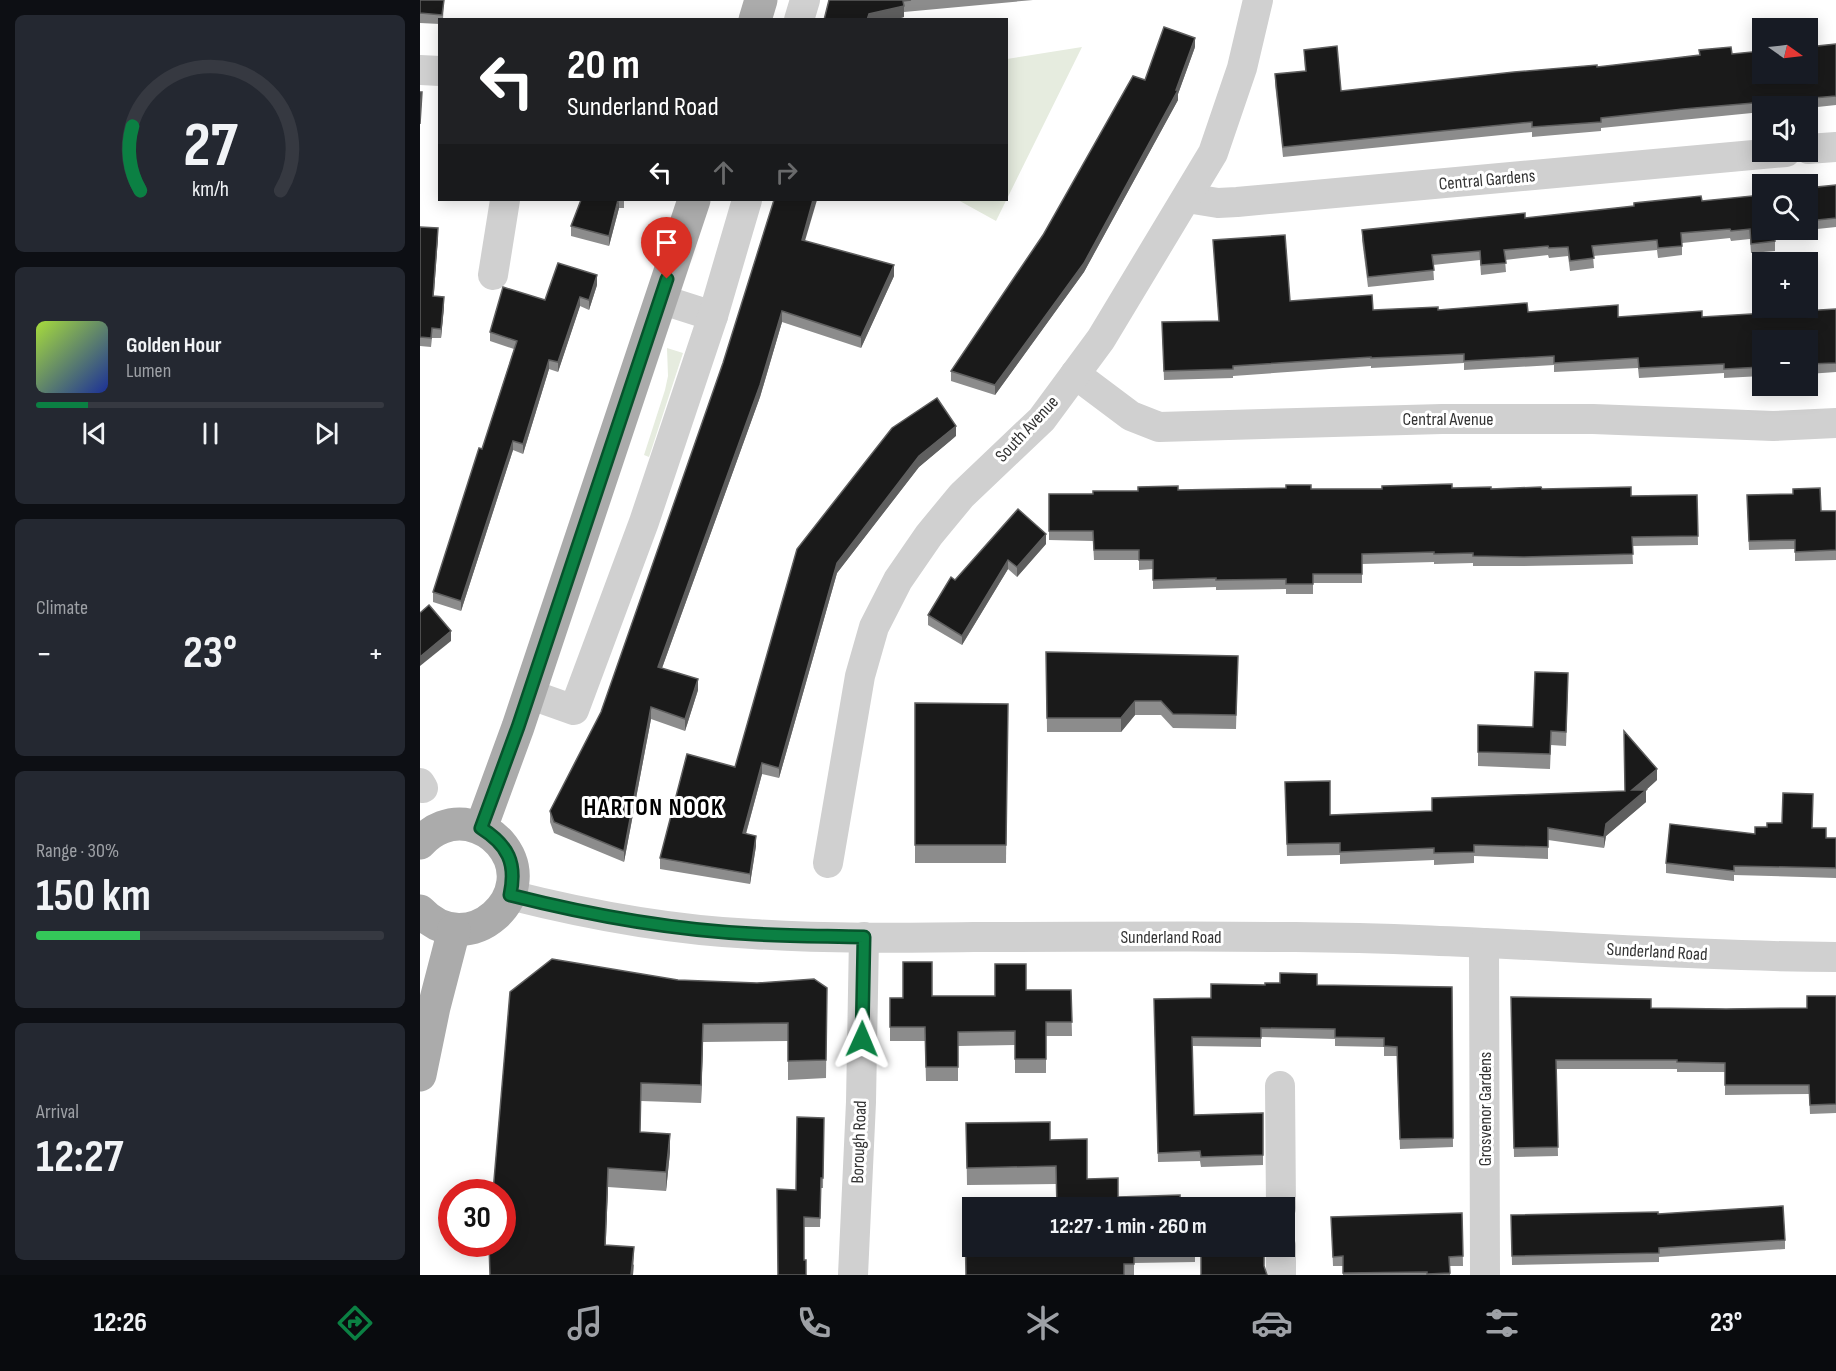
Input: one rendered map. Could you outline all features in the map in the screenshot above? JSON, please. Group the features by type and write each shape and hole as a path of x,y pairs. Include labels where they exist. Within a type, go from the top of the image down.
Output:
{"main road":[{"path":"756,18 761,0"},
{"path":"481,828 529,694 694,201"},
{"path":"420,843 438,829 453,825 467,824 481,828 505,849 511,863 513,879 510,895 502,910 489,922 472,928 454,930 440,926 420,911"},
{"path":"420,1075 434,1007 454,930"}],"street":[{"path":"800,18 805,0"},
{"name":"South Avenue","path":"828,863 860,676 874,627 898,580 929,535 962,495 1042,419 1101,339 1213,153 1242,68 1258,0"},
{"path":"420,70 438,71"},
{"path":"1818,148 1836,147"},
{"name":"Central Gardens","path":"1187,198 1218,203 1237,202 1752,155"},
{"path":"493,275 505,201"},
{"path":"529,694 574,710 644,522 713,316 747,201"},
{"path":"660,299 713,316"},
{"name":"Central Avenue","path":"1075,374 1131,416 1159,426 1442,419 1593,419 1773,426 1836,423"},
{"name":"Sunderland Road","path":"510,895 631,921 752,934 864,937 1422,939 1752,956 1836,957"},
{"name":"Borough Road","path":"853,1275 861,1102 864,937"},
{"name":"Grosvenor Gardens","path":"1484,943 1485,1275"},
{"path":"1280,1086 1281,1197"},
{"path":"1281,1257 1281,1275"}],"shaded area":[{"path":"1082,47 1008,197 1008,59"},
{"path":"960,201 1006,201 996,221"},
{"path":"667,348 683,353 649,457 644,455 668,376"}],"building":[{"path":"420,0 444,0 442,15 420,13"},
{"path":"829,0 911,0 903,1 904,6 869,14 868,18 824,18"},
{"path":"1164,27 1195,38 1176,90 1178,90 1084,263 995,385 951,371 1043,235 1133,76 1145,80"},
{"path":"1836,44 1836,96 1752,96 1752,103 1601,118 1601,122 1532,127 1532,122 1283,147 1275,74 1306,71 1304,50 1337,46 1341,91 1514,72 1597,65 1597,67 1700,55 1699,50 1731,47 1732,54 1752,52 1752,84 1818,84 1818,46"},
{"path":"420,92 422,92 420,124"},
{"path":"1836,185 1836,218 1818,220 1818,187"},
{"path":"1701,196 1702,201 1752,196 1752,240 1775,241 1751,244 1750,229 1731,231 1730,229 1681,233 1682,246 1658,248 1657,240 1592,246 1594,258 1570,261 1568,247 1549,248 1548,246 1504,250 1506,263 1481,265 1480,251 1432,255 1434,270 1368,277 1362,230 1525,213 1525,218"},
{"path":"581,201 618,201 609,236 571,226"},
{"path":"774,201 813,201 802,240 894,265 861,337 782,311 760,385 658,667 698,679 685,719 651,707 624,851 554,822 550,811 601,712 723,363"},
{"path":"420,227 438,228 433,296 444,297 441,329 432,328 431,338 420,337"},
{"path":"1285,235 1290,301 1372,295 1373,310 1438,307 1438,310 1527,303 1528,312 1618,305 1618,317 1702,311 1702,317 1752,314 1752,318 1818,318 1818,310 1836,309 1836,363 1818,364 1818,330 1752,330 1752,368 1724,369 1724,364 1639,368 1638,358 1554,363 1554,356 1464,361 1464,354 1371,357 1233,366 1233,369 1164,371 1162,322 1219,321 1213,240"},
{"path":"558,263 597,275 589,300 580,297 558,362 549,360 523,444 513,441 461,601 433,592 479,448 482,449 517,341 490,332 503,287 545,300"},
{"path":"937,398 956,426 919,456 837,563 779,768 762,763 743,833 756,836 750,874 660,858 687,754 735,767 797,549 892,428"},
{"path":"1452,484 1452,488 1491,487 1491,489 1631,487 1631,496 1697,495 1698,536 1632,537 1633,554 1523,557 1473,556 1473,553 1434,554 1434,552 1362,554 1362,574 1313,574 1313,584 1286,584 1286,579 1153,580 1153,560 1139,560 1139,550 1094,550 1093,531 1049,531 1049,494 1093,494 1093,491 1138,491 1138,487 1178,486 1178,490 1286,488 1286,485 1311,485 1311,489 1382,489 1382,486"},
{"path":"1820,488 1821,511 1836,511 1836,550 1795,552 1795,540 1749,541 1747,495 1793,494 1793,489"},
{"path":"1018,509 1046,534 1017,567 1008,560 962,636 928,615 951,577 955,580"},
{"path":"429,605 451,631 420,657 420,613"},
{"path":"1046,652 1238,656 1236,715 1173,714 1161,701 1135,701 1121,718 1047,718"},
{"path":"1535,672 1568,673 1566,732 1551,731 1550,754 1478,752 1478,725 1533,727"},
{"path":"915,703 1008,704 1006,845 915,845"},
{"path":"1624,731 1657,769 1632,790 1646,790 1606,824 1604,837 1548,828 1548,847 1474,845 1474,852 1434,853 1434,848 1340,852 1340,843 1287,844 1285,782 1330,781 1330,815 1432,811 1432,798 1625,791"},
{"path":"1783,793 1813,794 1812,828 1826,828 1826,838 1836,838 1836,868 1734,866 1734,871 1666,863 1670,824 1755,834 1755,827 1767,827 1767,823 1782,823"},
{"path":"552,959 678,980 757,983 814,979 827,988 826,1060 788,1061 788,1023 703,1024 701,1085 641,1083 640,1132 670,1134 666,1172 608,1168 605,1245 634,1247 631,1275 490,1275 489,1257 516,1257 516,1179 494,1179 510,992"},
{"path":"903,962 932,962 932,996 995,996 995,964 1026,964 1026,990 1071,990 1072,1022 1046,1022 1046,1059 1015,1059 1015,1031 958,1032 958,1067 926,1067 925,1027 890,1027 890,998 903,998"},
{"path":"1280,973 1317,974 1317,985 1452,987 1453,1138 1400,1139 1397,1047 1384,1046 1384,1038 1335,1037 1335,1029 1261,1028 1261,1038 1192,1037 1194,1115 1263,1113 1263,1155 1201,1157 1200,1151 1158,1153 1154,999 1211,998 1211,984 1280,983"},
{"path":"1807,996 1836,996 1836,1104 1810,1105 1809,1085 1725,1085 1725,1063 1677,1062 1677,1060 1556,1060 1558,1147 1514,1148 1511,997 1651,999 1651,1008 1726,1009 1807,1008"},
{"path":"797,1117 824,1118 820,1218 804,1217 806,1275 778,1275 777,1189 796,1190"},
{"path":"1050,1122 1050,1140 1087,1139 1087,1179 1118,1178 1118,1197 1057,1197 1056,1166 967,1168 966,1123"},
{"path":"1180,1195 1180,1197 1118,1197"},
{"path":"1783,1206 1785,1240 1659,1248 1659,1253 1512,1256 1511,1215 1658,1212 1658,1214"},
{"path":"1462,1213 1463,1256 1449,1257 1450,1273 1343,1273 1343,1256 1333,1257 1331,1217"},
{"path":"966,1257 1134,1257 1134,1264 1124,1264 1124,1275 966,1275"},
{"path":"1201,1257 1264,1257 1267,1275 1201,1275"}],"district":[{"name":"HARTON NOOK","path":"654,807"}],"route":[{"path":"667,279 518,727 481,828 505,849 511,863 513,879 510,895 631,921 752,934 864,937 862,1039"}]}
